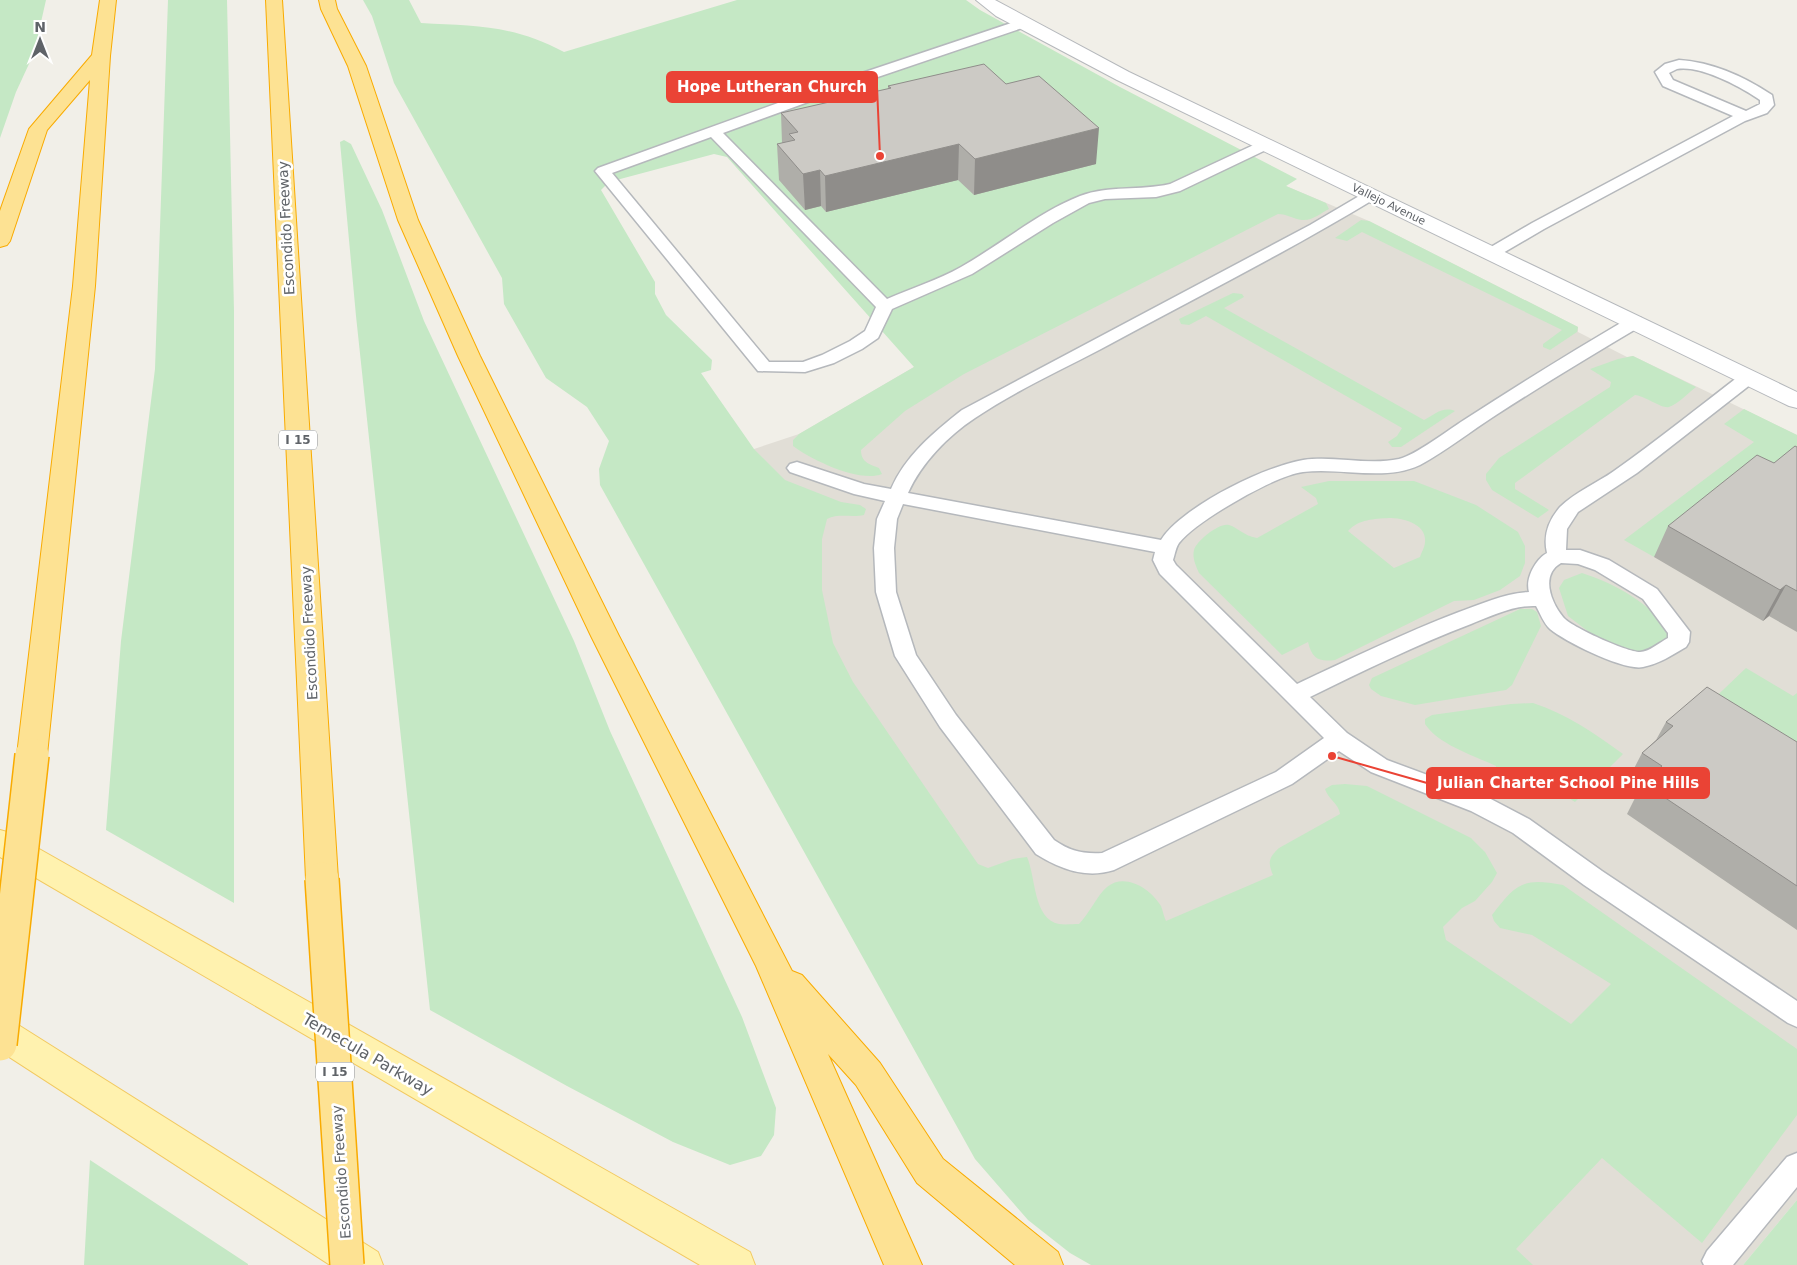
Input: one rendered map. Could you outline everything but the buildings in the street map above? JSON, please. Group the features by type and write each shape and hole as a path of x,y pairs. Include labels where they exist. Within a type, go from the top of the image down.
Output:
{"highway":[{"path":"0,1044 84,286 101,56 108,0"},
{"name":"Escondido Freeway","path":"274,0 322,879 347,1265"},
{"path":"327,0 329,9 357,66 408,220 469,356 605,636 772,964 903,1265"},
{"path":"0,241 38,129 101,56"},
{"path":"772,964 868,1074 930,1171 1044,1265"}],"main road":[{"name":"Temecula Parkway","path":"0,842 736,1265"},
{"path":"0,1032 364,1265"}],"street":[{"name":"Vallejo Avenue","path":"984,0 1023,23 1124,76 1797,401"}],"lane":[{"path":"1023,23 858,79 603,171 764,367 805,367 828,359 856,345 872,334 885,306 966,271 1047,220 1084,200 1104,194 1156,192 1175,188 1265,145"},
{"path":"1490,254 1538,226 1746,116 1762,110 1767,105 1767,98 1756,89 1696,66 1678,64 1668,68 1662,72 1668,83 1746,116"},
{"path":"714,131 885,306"},
{"path":"1340,739 1284,778 1105,863 1087,864 1064,859 1045,847 1031,830 948,721 906,656 886,592 885,538 888,520 907,474 933,443 968,414 1316,228 1371,195"},
{"path":"1634,322 1565,363 1419,458 1402,465 1337,464 1299,466 1254,484 1187,524 1174,536 1166,548 1163,560 1167,569 1340,739 1379,766 1479,804 1521,826 1593,878 1797,1015"},
{"path":"1558,556 1553,542 1557,531 1562,518 1578,502 1612,482 1749,378"},
{"path":"798,468 861,490 897,498 1166,548"},
{"path":"1558,556 1580,557 1602,565 1650,594 1679,632 1678,642 1652,658 1641,660 1624,658 1591,643 1556,623 1542,599 1538,589 1540,577 1547,562 1558,556"},
{"path":"1295,695 1444,626 1511,601 1528,597 1542,599"},
{"path":"1716,1261 1797,1166"}],"shaded area":[{"path":"1286,186 1369,221 1578,327 1578,332 1627,357 1633,356 1797,435 1797,1200 1743,1265 1386,1265 1111,1121 686,482 754,449 799,434 914,367"}],"green space":[{"path":"0,0 46,0 34,53 16,92 0,138"},
{"path":"168,0 227,0 234,311 234,903 106,830 121,641 155,369"},
{"path":"363,0 409,0 421,23 494,28 528,36 564,52 737,0 966,0 980,10 1120,87 1297,179 1286,186 1326,203 1329,209 1309,219 1302,220 1278,214 964,374 905,411 861,450 864,460 879,468 882,474 872,476 836,469 801,452 793,446 793,440 799,434 914,367 727,157 714,154 609,182 601,190 655,282 655,294 666,315 712,360 711,370 701,373 754,449 785,480 841,502 860,505 866,509 864,515 836,516 827,519 822,539 822,590 833,643 853,682 978,864 988,868 1013,859 1027,857 1040,906 1044,914 1051,921 1059,924 1079,924 1107,887 1122,881 1137,884 1151,894 1161,906 1166,921 1273,875 1270,861 1279,848 1340,814 1338,807 1328,796 1325,789 1332,785 1345,784 1367,786 1471,838 1485,852 1497,873 1492,882 1475,901 1462,908 1443,927 1446,940 1571,1024 1611,984 1532,935 1500,928 1492,915 1507,896 1521,885 1538,882 1563,885 1797,1049 1797,1115 1702,1243 1602,1158 1516,1249 1533,1265 1091,1265 1070,1253 1028,1220 975,1159 600,485 599,469 609,441 587,407 546,378 504,304 502,278 394,83 372,16"},
{"path":"344,140 351,144 382,210 424,321 574,641 610,731 742,1017 776,1108 774,1135 761,1156 730,1165 673,1142 430,1010 356,316 340,142"},
{"path":"1361,220 1369,221 1578,327 1577,332 1550,350 1543,347 1543,344 1562,330 1362,232 1347,241 1335,238"},
{"path":"1233,293 1242,294 1244,297 1224,308 1424,420 1443,410 1455,411 1401,447 1392,447 1388,442 1397,436 1402,428 1206,316 1189,325 1181,324 1179,319"},
{"path":"1633,356 1696,387 1669,407 1635,395 1515,483 1515,489 1549,510 1538,518 1492,490 1486,480 1486,474 1499,458 1610,387 1611,382 1590,369"},
{"path":"1744,409 1797,435 1797,485 1654,557 1624,540 1754,442 1724,424"},
{"path":"1329,481 1414,481 1476,505 1518,532 1525,546 1525,563 1520,576 1500,590 1474,600 1454,601 1335,660 1320,660 1314,656 1308,642 1282,655 1199,573 1195,562 1194,550 1199,542 1220,526 1229,525 1257,538 1318,504 1316,498 1301,487","holes":["1395,518 1418,526 1425,536 1425,542 1420,557 1394,568 1348,531 1357,524 1367,520"]},
{"path":"1582,573 1620,589 1643,604 1663,622 1671,633 1665,645 1635,653 1598,639 1568,616 1559,588 1564,580"},
{"path":"1520,609 1532,609 1537,612 1541,626 1512,685 1506,690 1415,705 1381,696 1371,689 1369,685 1372,678"},
{"path":"1746,668 1793,696 1797,693 1797,770 1702,710"},
{"path":"1533,703 1569,718 1623,754 1575,802 1543,782 1529,782 1516,794 1507,798 1502,799 1490,795 1490,787 1496,766 1448,744 1425,724 1425,719 1432,715 1511,704"},
{"path":"90,1160 248,1264 248,1265 84,1265"},
{"path":"1797,1200 1797,1265 1743,1265"}],"place":[{"name":"Hope Lutheran Church","path":"880,156"},
{"name":"Julian Charter School Pine Hills","path":"1332,756"}]}
